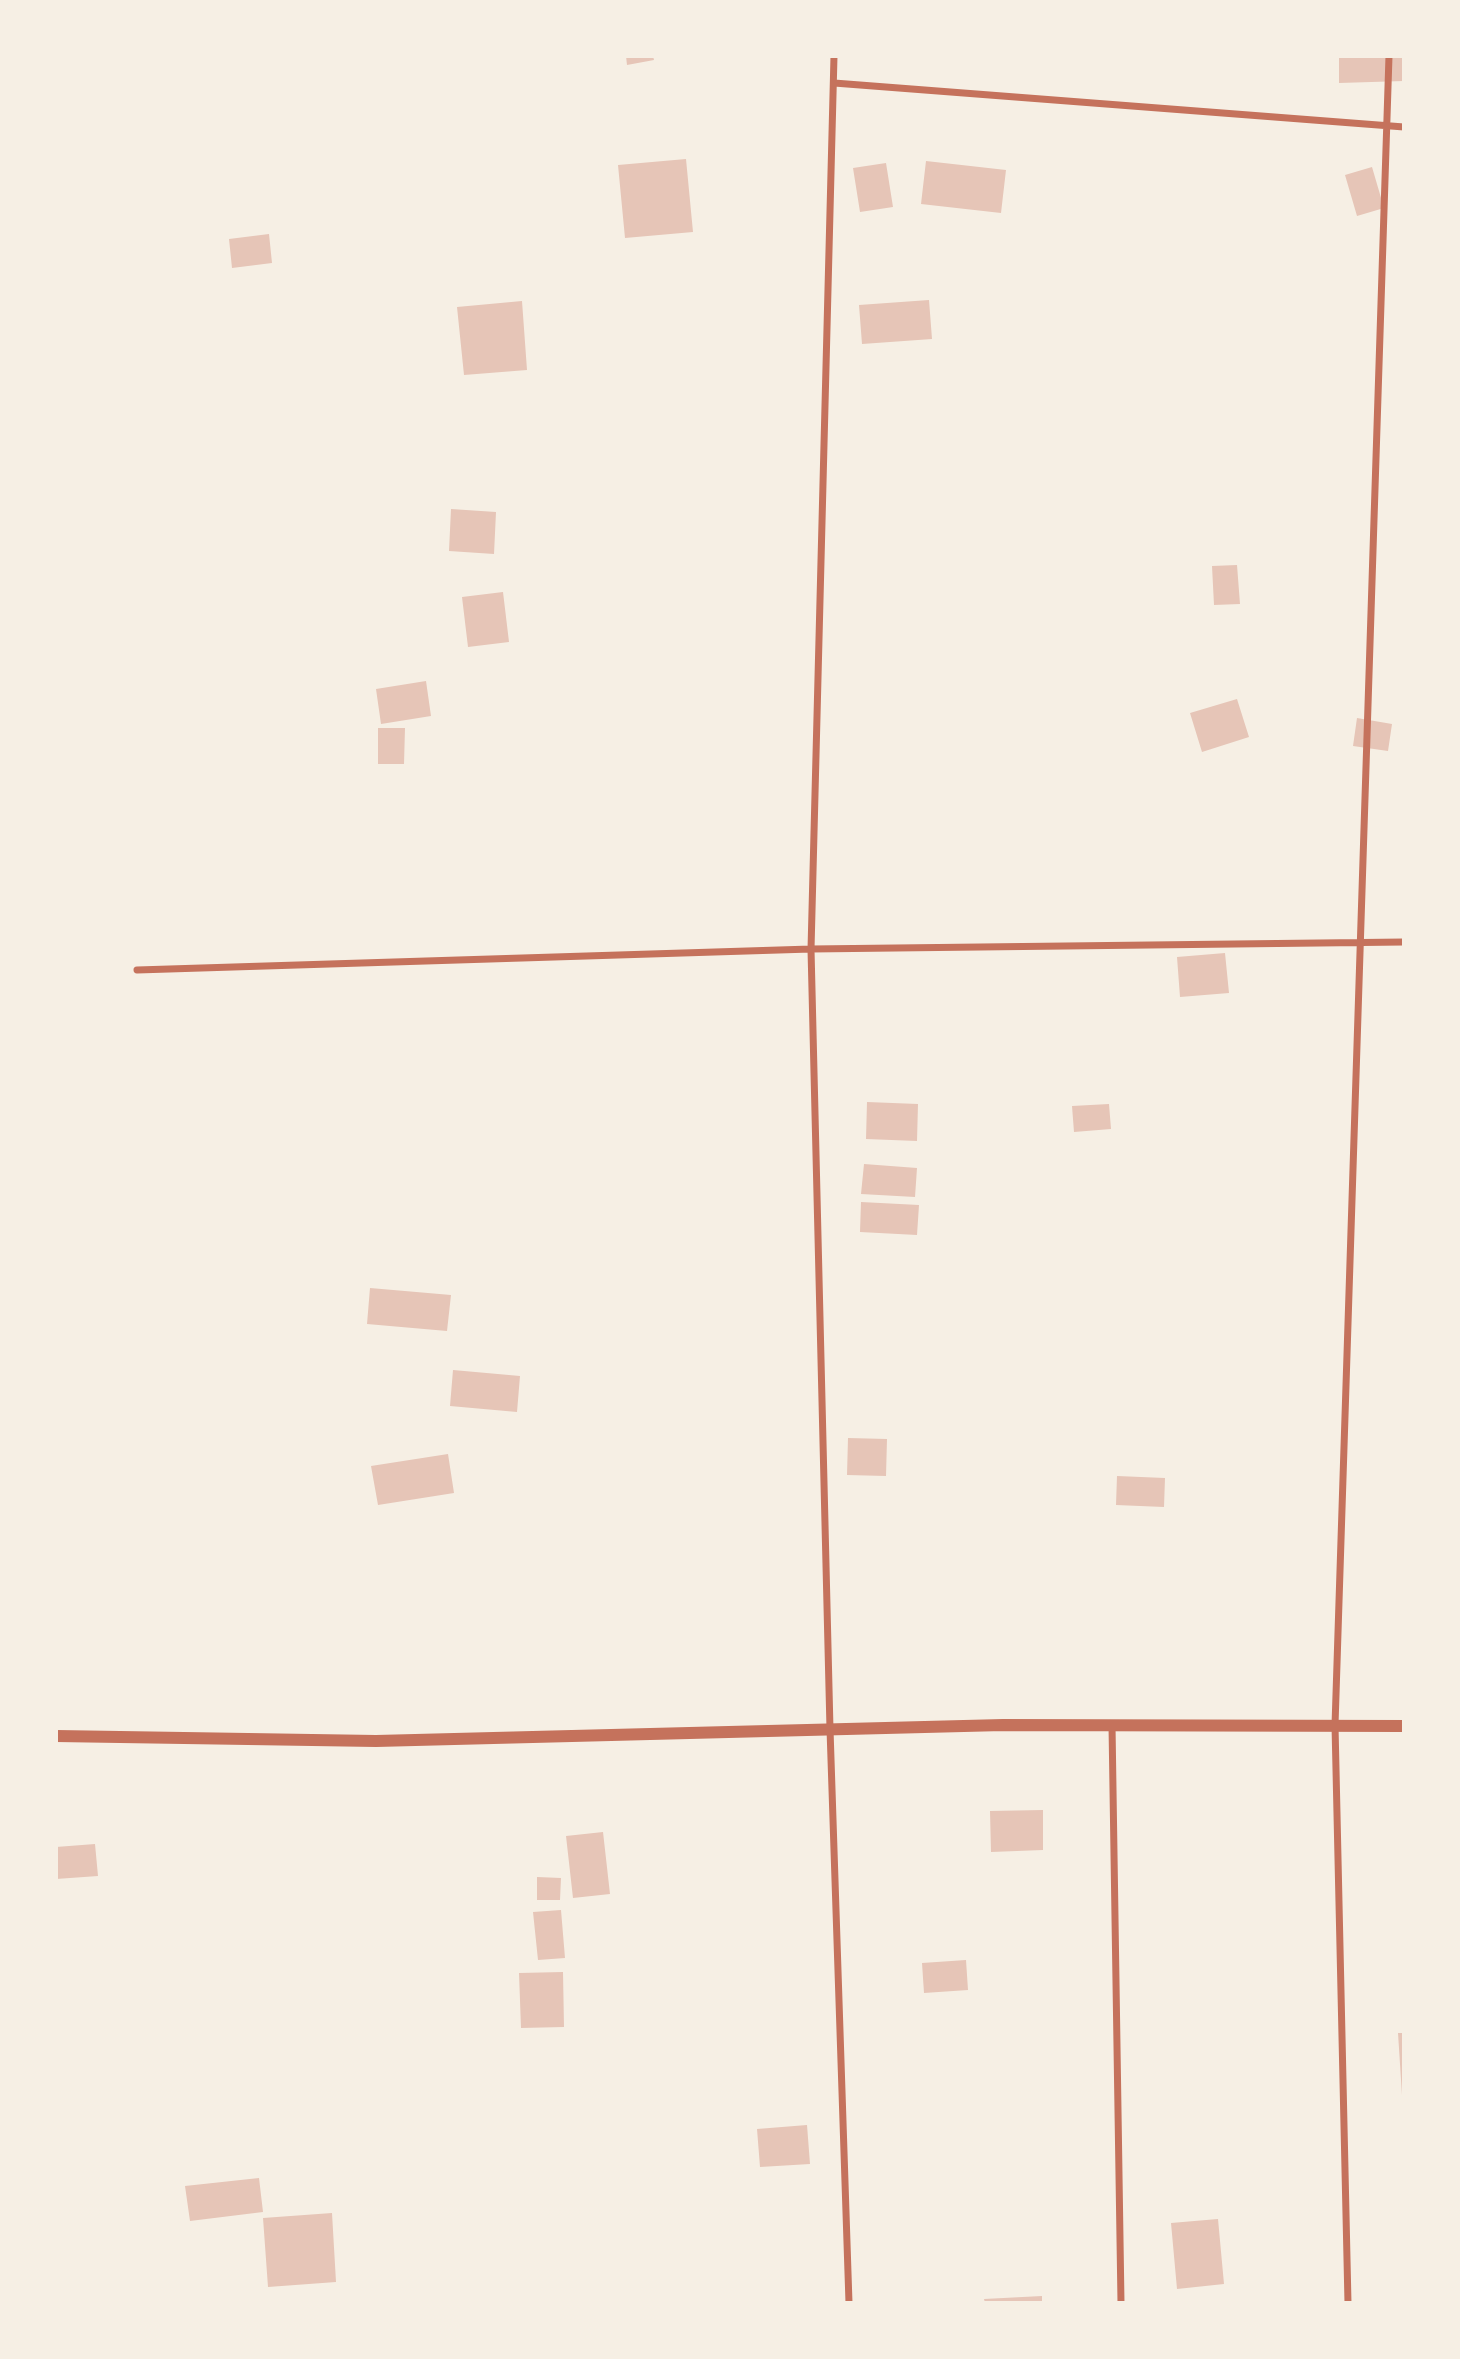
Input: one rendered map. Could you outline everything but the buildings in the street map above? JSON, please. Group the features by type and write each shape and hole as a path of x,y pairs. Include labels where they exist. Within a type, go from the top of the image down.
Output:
{"street":[{"path":"834,56 811,949 830,1730 849,2303"},
{"path":"1348,2303 1335,1726 1390,56"},
{"path":"834,83 1404,127"},
{"path":"137,970 811,949 1404,942"},
{"path":"56,1735 376,1741 1003,1725 1404,1726"},
{"path":"1112,1725 1121,2303"}]}
